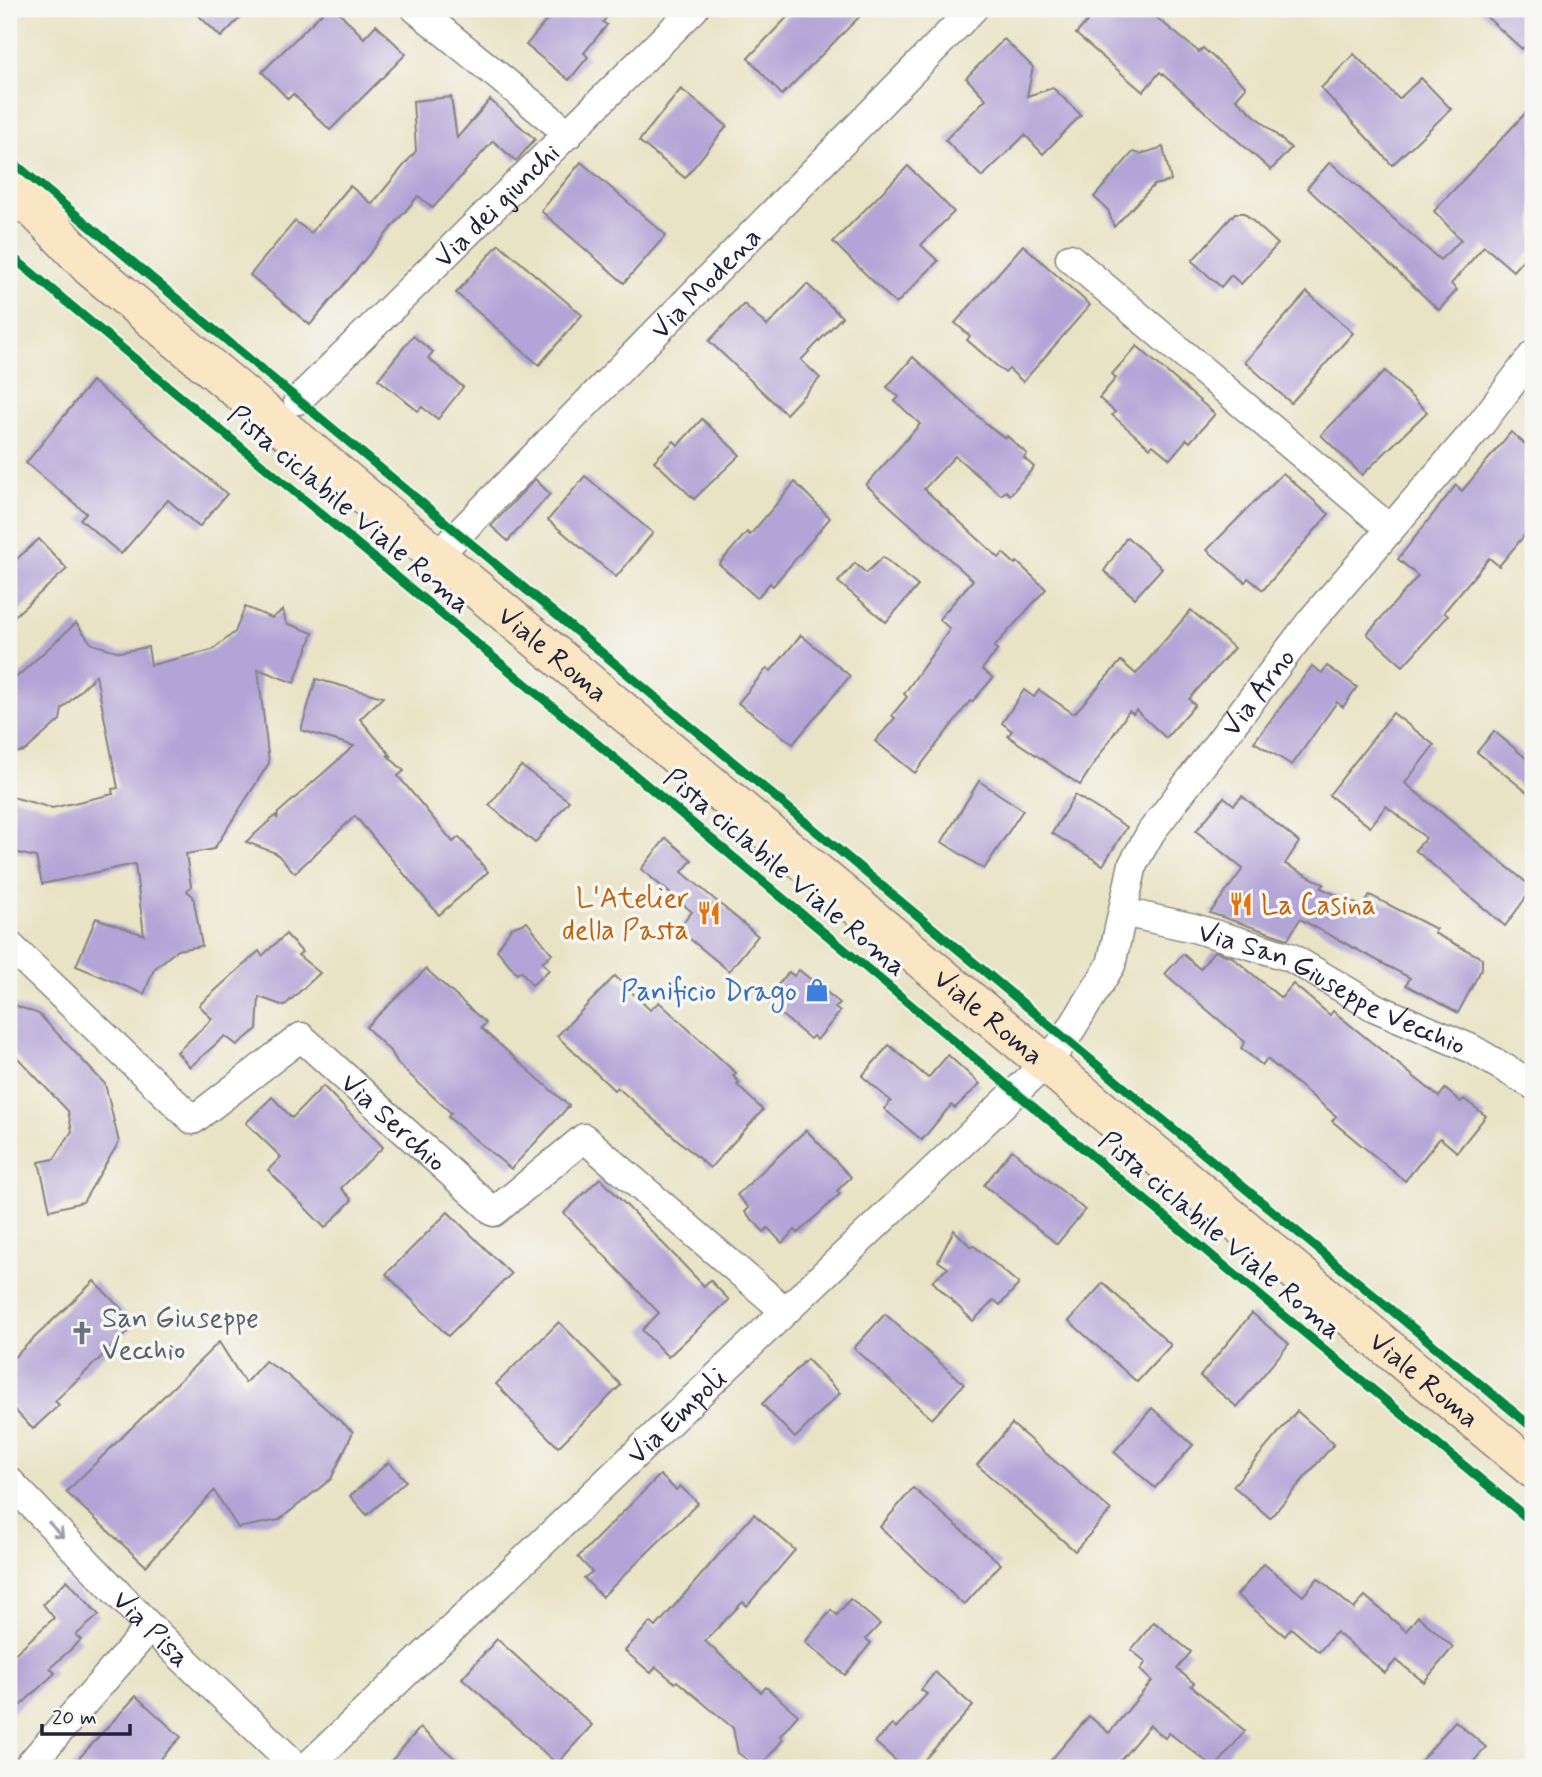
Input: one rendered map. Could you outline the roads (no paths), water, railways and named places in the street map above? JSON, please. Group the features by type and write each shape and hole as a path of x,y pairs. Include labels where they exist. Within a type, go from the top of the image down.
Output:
{"main road":[{"name":"Viale Roma","path":"9,189 38,213 91,268 1533,1469"},
{"name":"Viale Roma","path":"9,220 29,236 91,268"}],"street":[{"path":"416,9 569,134"},
{"name":"Via dei giunchi","path":"298,400 694,9"},
{"name":"Via Modena","path":"437,556 973,9"},
{"path":"1070,258 1390,529"},
{"name":"Via Arno","path":"1046,1063 1065,1039 1111,965 1133,864 1151,832 1311,621 1481,424 1533,355"},
{"name":"Via San Giuseppe Vecchio","path":"1123,912 1194,928 1290,957 1374,1007 1472,1049 1533,1086"},
{"name":"Via Serchio","path":"9,945 193,1120 301,1037 494,1212 584,1138 784,1310"},
{"name":"Via Empoli","path":"306,1768 1046,1063"},
{"name":"Via Pisa","path":"9,1481 150,1627 298,1768"},
{"path":"27,1768 150,1627"}],"place":[{"name":"La Casina","path":"1241,904"},
{"name":"L'Atelier della Pasta","path":"709,913"},
{"name":"Panificio Drago","path":"817,990"},
{"name":"San Giuseppe Vecchio","path":"82,1333"}]}
